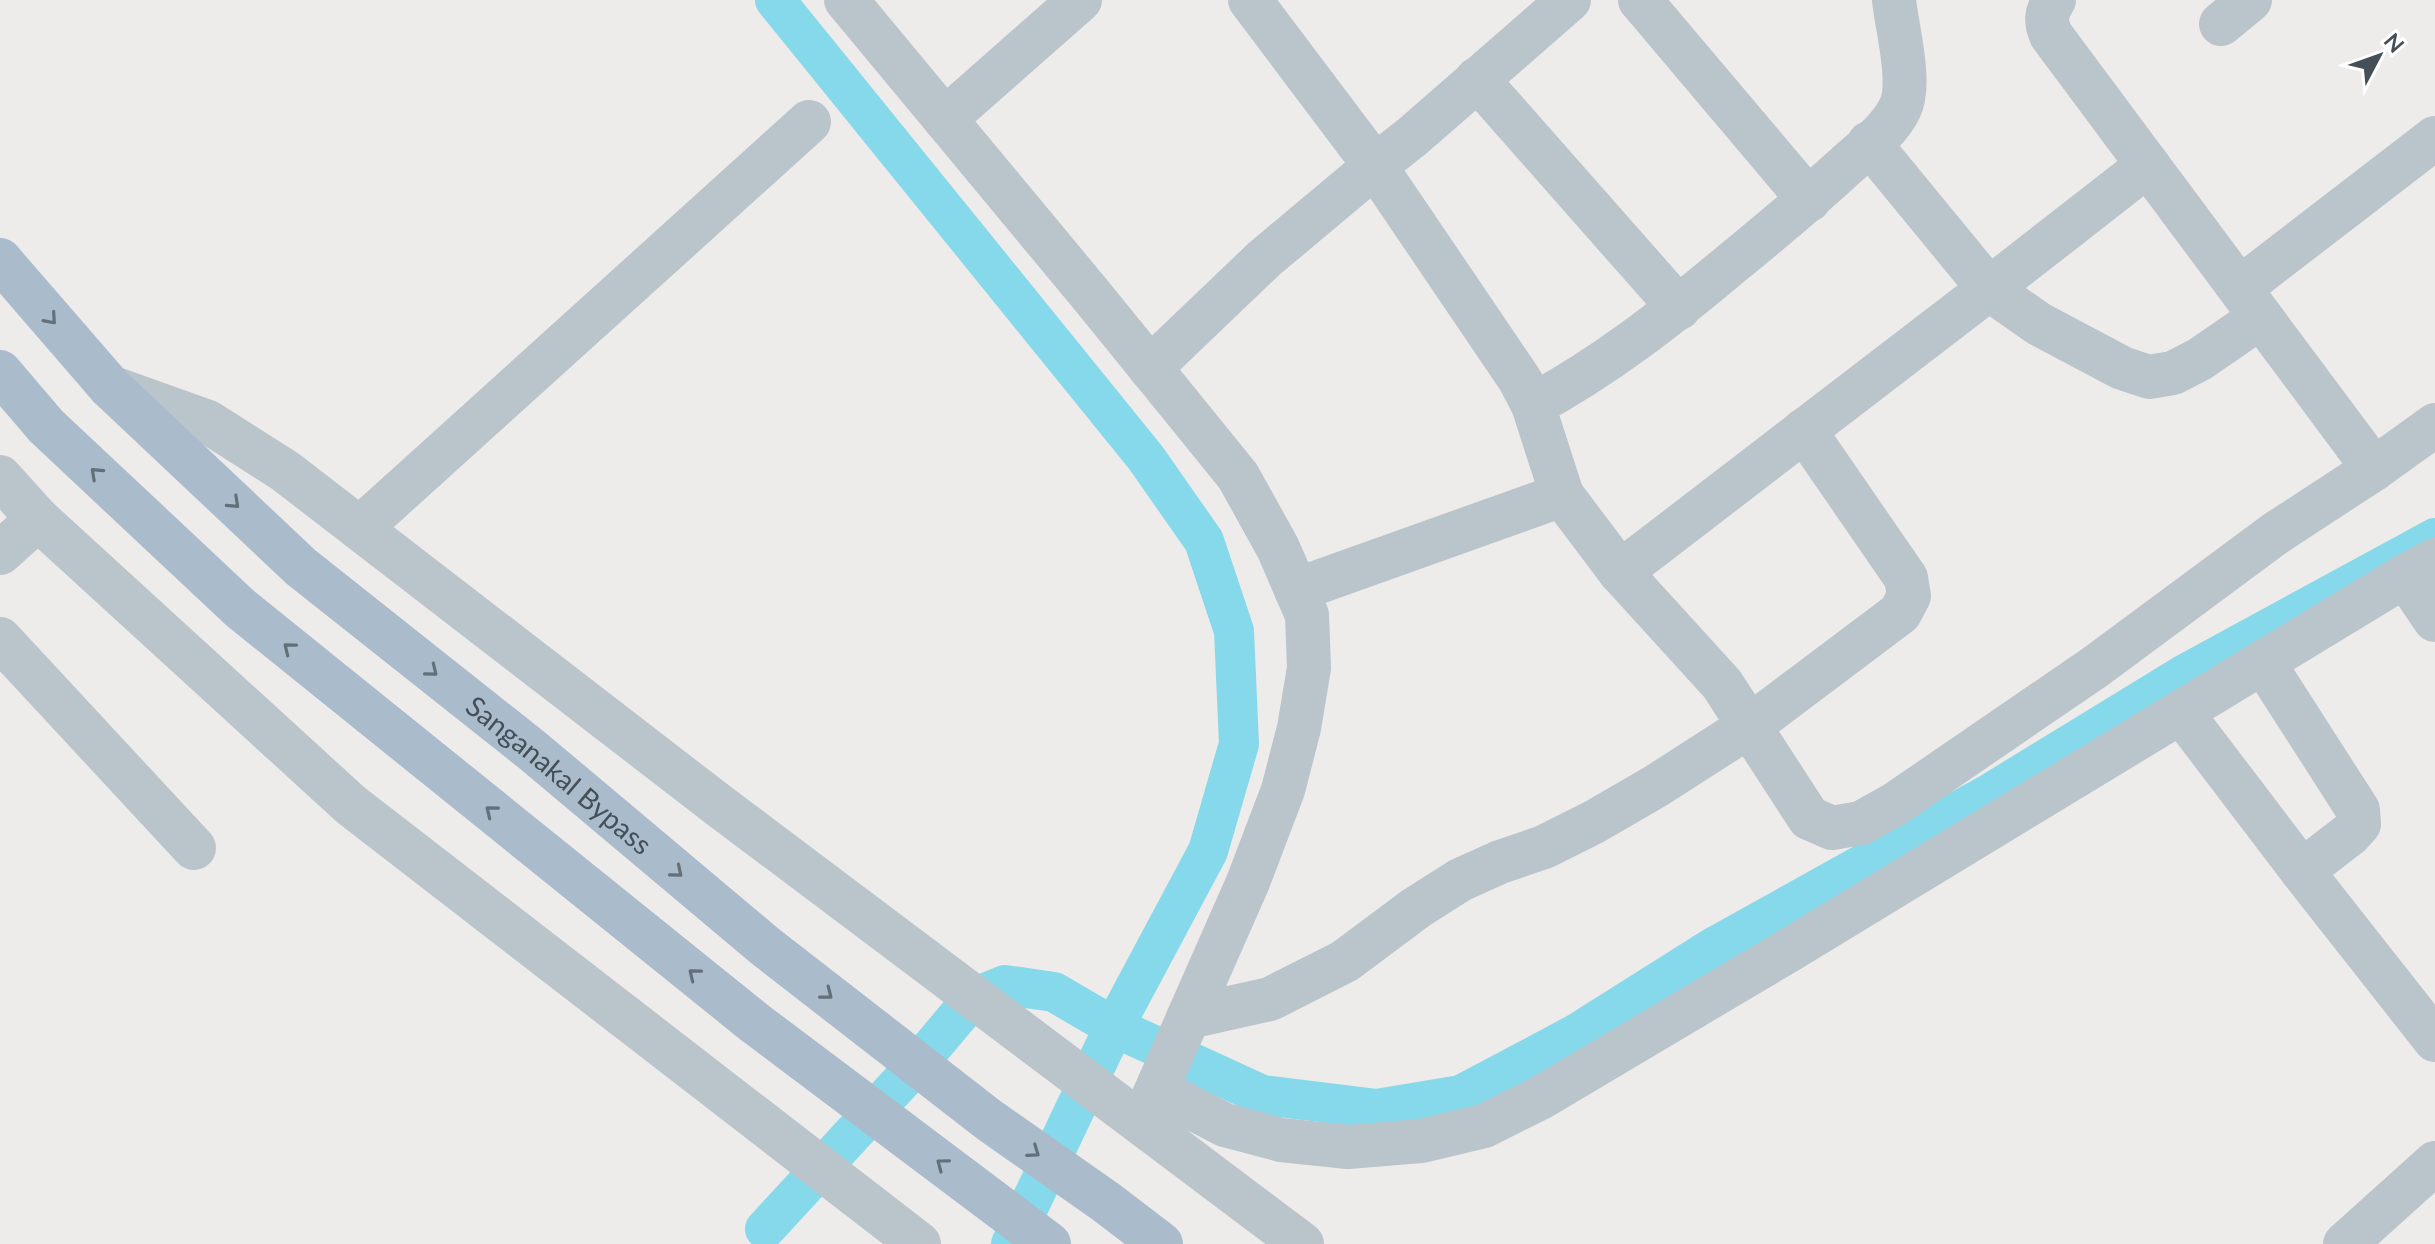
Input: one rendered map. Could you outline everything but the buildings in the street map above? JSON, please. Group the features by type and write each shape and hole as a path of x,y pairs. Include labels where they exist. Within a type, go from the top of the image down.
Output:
{"main road":[{"name":"Sanganakal Bypass","path":"0,260 110,387 301,567 533,751 765,946 989,1120 1161,1244"},
{"path":"0,372 46,426 240,608 755,1023 1049,1244"}],"street":[{"path":"846,0 1238,476 1278,548 1307,615 1309,668 1299,728 1283,790 1253,869 1189,1017 1139,1106"},
{"path":"945,119 1080,0"},
{"path":"1250,0 1375,166 1520,380 1533,405 1562,495 1620,572 1722,684 1809,818 1832,828 1861,823 1895,804 2045,701 2276,533 2435,425"},
{"path":"1150,368 1264,259 1413,136 1569,0"},
{"path":"1640,0 1809,200"},
{"path":"1533,405 1612,358 1679,308 1809,200 1886,127 1900,109 1906,90 1894,0"},
{"path":"2054,0 2048,10 2046,24 2051,35 2374,469"},
{"path":"1477,79 1679,308"},
{"path":"360,528 809,122"},
{"path":"1869,143 1989,289 2039,324 2122,368 2149,377 2173,373 2200,359 2251,302 2435,138"},
{"path":"1620,572 2148,165"},
{"path":"110,387 208,422 285,471 717,804 922,957 1139,1106 1302,1244"},
{"path":"1189,1017 1270,999 1345,961 1416,908 1460,880 1544,847 1594,822 1751,725 1900,613 1909,596 1906,578 1804,430"},
{"path":"0,477 38,519 351,805 919,1244"},
{"path":"1296,590 1562,495"},
{"path":"0,553 38,519"},
{"path":"1139,1106 1281,1140 1348,1147 1421,1141 1484,1126 1540,1098 1772,961 2420,568 2435,620"},
{"path":"0,639 194,848"},
{"path":"2263,662 2358,810 2359,824 2350,834 2302,871"},
{"path":"2181,712 2435,1040"},
{"path":"2345,1244 2435,1163"}],"waterway":[{"path":"775,0 1146,458 1204,541 1234,631 1239,744 1208,851 1114,1027 1011,1244"},
{"path":"765,1229 920,1061 973,998 1005,985 1054,992 1114,1027 1262,1095 1377,1109 1461,1095 1576,1034 1714,947 1989,794 2185,674 2435,538"}]}
